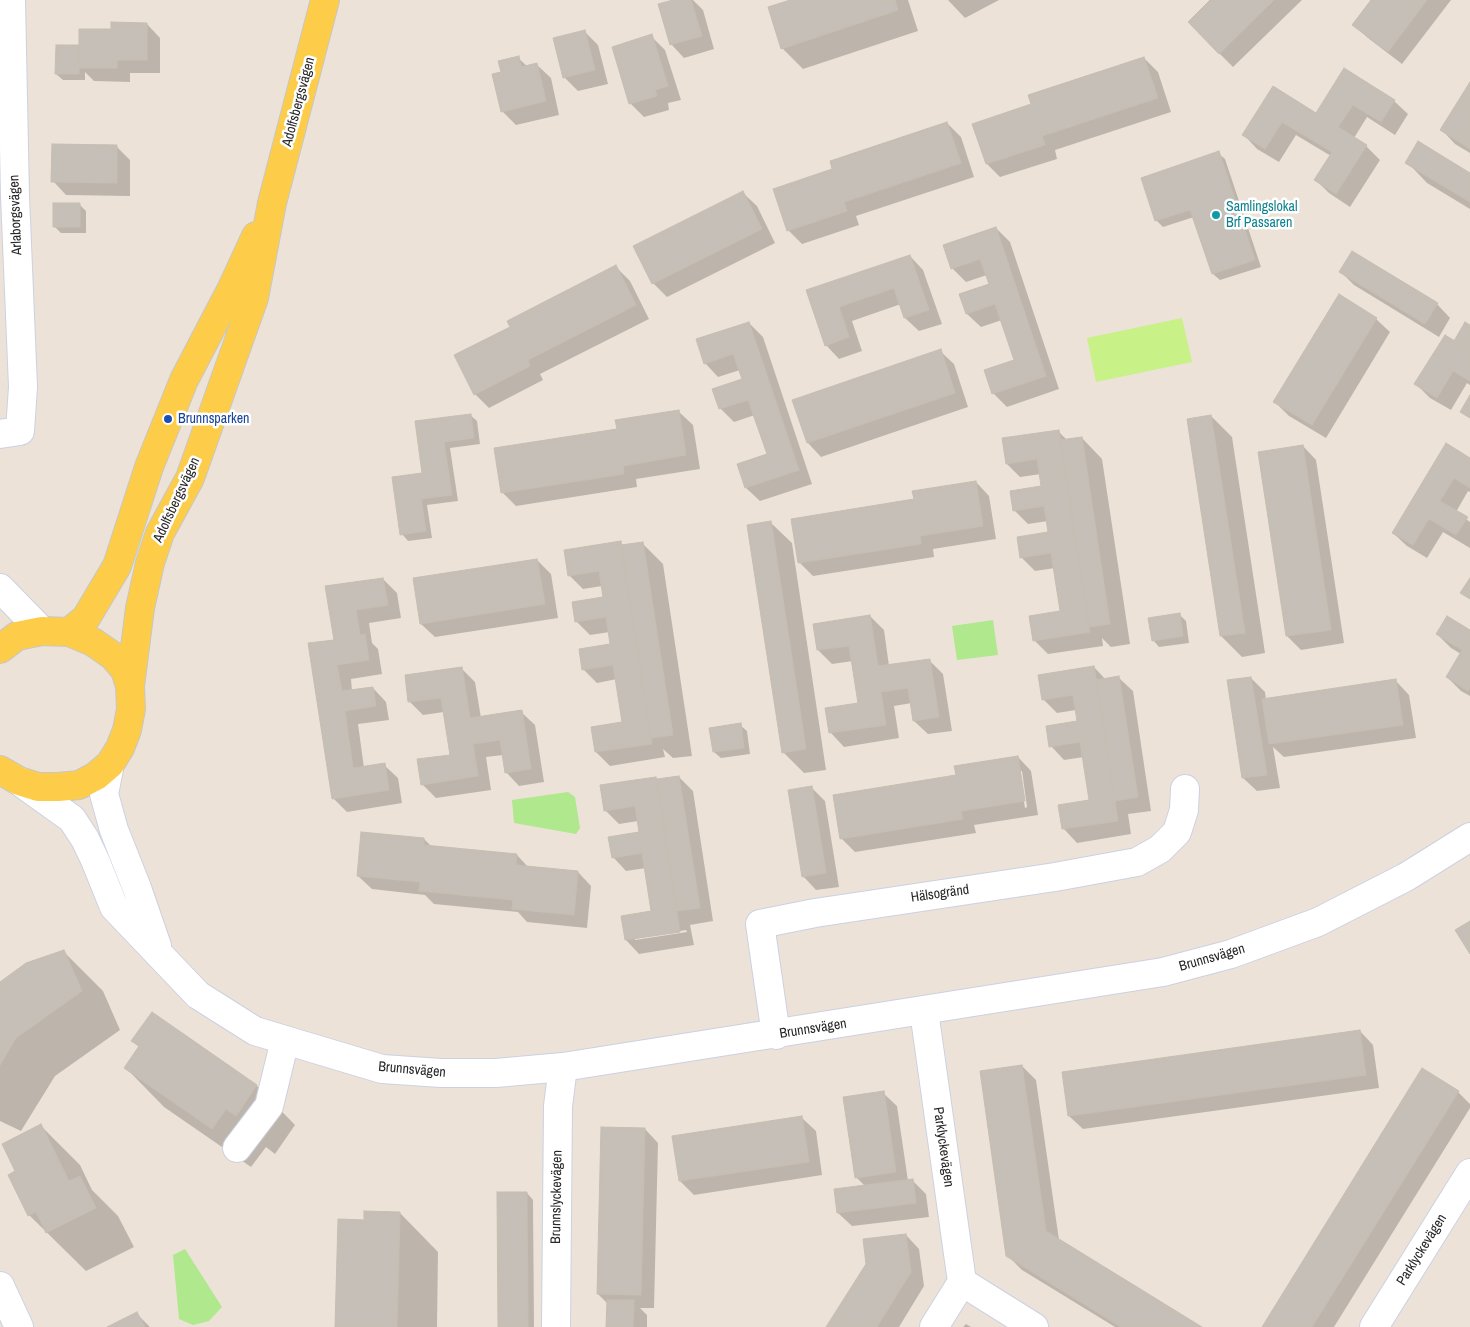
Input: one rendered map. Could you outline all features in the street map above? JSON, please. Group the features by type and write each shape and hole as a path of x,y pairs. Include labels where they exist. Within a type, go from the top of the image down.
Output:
{"main road":[{"name":"Adolfsbergsvägen","path":"130,686 140,608 150,563 160,533 190,478 245,328 254,298 272,203 325,0"},
{"name":"Adolfsbergsvägen","path":"69,632 86,618 117,566 149,467 184,380 272,203"},
{"path":"0,650 17,636 42,631 69,632 93,642 113,656 125,670 130,686 131,709 127,730 120,748 110,764 96,776 79,785 38,787 5,773"}],"street":[{"name":"Arlaborgsvägen","path":"10,432 23,387 15,196 11,0"},
{"path":"0,588 42,631"},
{"name":"Brunnsvägen","path":"110,764 104,794 114,830 138,888 159,953"},
{"name":"Brunnsvägen","path":"5,773 72,820 96,860 114,907 198,995 255,1031 382,1069 440,1073 496,1073 562,1067 776,1035 1163,972 1231,954 1318,922 1406,878 1470,837"},
{"name":"Hälsogränd","path":"776,1035 760,924 815,913 1055,877 1137,862 1160,849 1177,832 1184,810 1185,789"},
{"name":"Parklyckevägen","path":"924,1011 962,1282"},
{"path":"237,1148 269,1106 285,1040"},
{"name":"Brunnslyckevägen","path":"556,1327 558,1106 562,1067"},
{"name":"Parklyckevägen","path":"1374,1327 1470,1173"},
{"path":"934,1327 962,1282 1034,1327"},
{"path":"0,1286 19,1327"}],"green space":[{"path":"1182,318 1192,362 1096,382 1087,338"},
{"path":"993,620 998,655 957,660 952,626"},
{"path":"568,792 575,797 580,828 576,834 514,823 512,800"},
{"path":"185,1249 222,1307 209,1321 193,1325 179,1319 173,1255"}],"building":[{"path":"673,0 691,0 702,36 670,45 658,4"},
{"path":"790,0 895,0 898,10 781,49 768,7"},
{"path":"1210,0 1274,0 1219,54 1188,22"},
{"path":"1371,0 1427,0 1388,52 1352,25"},
{"path":"111,22 147,23 147,60 117,60 117,68 79,68 79,29 111,29"},
{"path":"585,30 595,70 563,78 553,38"},
{"path":"652,34 668,86 655,90 657,96 629,104 612,47"},
{"path":"56,45 79,45 79,74 55,74"},
{"path":"519,56 521,67 537,63 546,101 501,112 492,74 501,72 498,61"},
{"path":"1144,57 1158,98 1042,136 1045,145 986,164 972,124 1031,104 1028,95"},
{"path":"1344,68 1395,100 1381,122 1353,105 1338,127 1367,145 1336,194 1314,180 1332,152 1282,122 1265,149 1242,135 1273,86 1316,113"},
{"path":"1470,82 1470,149 1440,130"},
{"path":"947,122 961,163 844,202 847,211 787,231 773,189 832,169 830,161"},
{"path":"1418,141 1470,173 1470,202 1405,163"},
{"path":"52,144 117,145 117,183 51,182"},
{"name":"Samlingslokal Brf Passaren","path":"1219,151 1255,260 1212,274 1190,210 1155,221 1141,178"},
{"path":"743,191 762,229 652,284 633,246"},
{"path":"53,203 80,203 80,227 53,227"},
{"path":"996,227 1046,376 992,394 984,370 1014,360 995,304 966,314 959,294 989,284 980,259 951,269 943,245"},
{"path":"1352,251 1438,303 1425,324 1339,272"},
{"path":"910,255 929,310 904,318 894,288 839,307 849,337 825,346 806,290"},
{"path":"616,265 636,305 528,360 530,366 474,395 454,355 510,327 507,321"},
{"path":"1339,294 1377,318 1312,425 1273,402"},
{"path":"749,322 799,470 745,488 737,464 767,454 748,400 719,409 712,389 742,379 733,354 704,364 696,339"},
{"path":"1465,322 1470,325 1470,350 1454,341"},
{"path":"1445,335 1470,350 1470,381 1453,371 1437,398 1414,384"},
{"path":"941,349 955,393 807,443 792,400"},
{"path":"1470,395 1470,418 1460,412"},
{"path":"679,410 686,455 623,466 624,474 501,493 494,448 617,429 615,420"},
{"path":"471,414 474,438 444,442 452,495 421,499 426,531 400,535 392,477 422,473 415,421"},
{"path":"1211,415 1245,633 1220,636 1187,419"},
{"path":"1059,430 1090,632 1033,641 1029,616 1060,611 1051,553 1020,558 1017,537 1048,532 1044,506 1013,511 1010,491 1041,486 1037,459 1006,464 1002,438"},
{"path":"1082,437 1110,624 1089,627 1060,440"},
{"path":"1446,443 1470,458 1470,488 1454,478 1440,501 1468,517 1456,535 1429,519 1413,545 1392,533"},
{"path":"1303,445 1331,630 1286,636 1258,452"},
{"path":"976,481 983,526 920,536 921,544 798,563 791,519 914,499 912,491"},
{"path":"771,521 806,749 782,753 747,525"},
{"path":"621,541 652,744 595,752 591,727 622,722 613,665 582,670 579,649 610,644 606,617 575,622 572,602 603,597 599,571 568,576 564,550"},
{"path":"643,542 673,735 651,738 621,545"},
{"path":"537,559 545,604 420,624 413,578"},
{"path":"383,578 388,605 356,610 360,635 365,634 369,660 337,665 342,691 373,687 376,706 345,711 353,768 385,763 389,790 332,799 308,643 334,640 325,586"},
{"path":"1470,578 1470,599 1460,593"},
{"path":"1180,613 1183,636 1152,641 1148,618"},
{"path":"870,615 878,666 930,659 939,717 913,721 908,688 881,692 886,725 829,733 825,708 858,703 849,646 817,650 813,624"},
{"path":"1447,616 1470,630 1470,688 1468,691 1446,677 1462,650 1436,634"},
{"path":"1094,666 1118,821 1062,829 1058,805 1089,800 1080,742 1049,747 1046,726 1077,721 1073,695 1042,700 1038,675"},
{"path":"462,667 470,718 522,710 531,769 505,773 500,740 473,744 478,776 421,785 417,759 450,755 441,698 408,702 405,675"},
{"path":"1119,676 1138,797 1115,801 1096,680"},
{"path":"1251,677 1267,775 1242,778 1227,680"},
{"path":"1396,679 1403,725 1269,744 1262,699"},
{"path":"741,723 744,748 713,752 709,728"},
{"path":"1018,756 1025,801 961,811 963,819 840,839 833,795 956,775 954,766"},
{"path":"679,776 700,908 677,911 657,779"},
{"path":"656,777 680,932 625,940 621,916 651,911 642,853 612,858 608,837 639,832 635,806 604,811 600,785"},
{"path":"812,786 826,873 802,877 788,790"},
{"path":"361,832 424,838 424,845 517,854 516,865 578,871 574,915 512,909 513,900 419,891 420,882 357,876"},
{"path":"1470,921 1470,954 1455,930"},
{"path":"64,950 82,991 16,1038 0,1065 0,982 26,963"},
{"path":"152,1012 257,1085 236,1116 226,1109 212,1129 124,1068 139,1046 131,1041"},
{"path":"1360,1030 1366,1075 1068,1116 1062,1072"},
{"path":"1022,1065 1046,1231 1202,1327 1121,1327 1006,1256 980,1071"},
{"path":"1422,1068 1459,1091 1312,1327 1262,1327"},
{"path":"884,1091 896,1172 855,1178 843,1097"},
{"path":"802,1116 809,1162 679,1181 672,1136"},
{"path":"41,1124 69,1181 80,1176 96,1208 46,1233 36,1212 28,1216 8,1175 15,1171 2,1144"},
{"path":"601,1127 645,1128 641,1295 597,1294"},
{"path":"913,1179 916,1203 837,1213 834,1189"},
{"path":"497,1192 527,1192 528,1327 498,1327"},
{"path":"364,1211 400,1212 397,1327 335,1327 338,1219 364,1220"},
{"path":"906,1234 911,1272 877,1327 826,1327 866,1264 863,1239"},
{"path":"607,1300 634,1300 633,1327 606,1327"},
{"path":"137,1312 145,1327 107,1327"}],"place":[{"name":"Samlingslokal Brf Passaren","path":"1216,215"},
{"name":"Brunnsparken","path":"168,419"}]}
